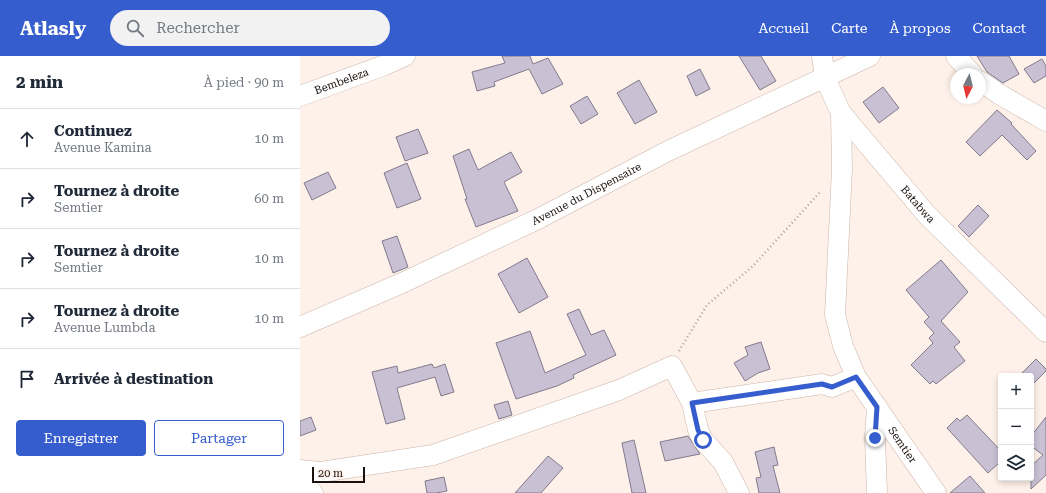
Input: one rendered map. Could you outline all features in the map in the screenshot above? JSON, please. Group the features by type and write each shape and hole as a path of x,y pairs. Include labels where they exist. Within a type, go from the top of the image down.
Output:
{"street":[{"name":"Bembeleza","path":"300,96 383,60 405,56"},
{"name":"Batabwa","path":"822,56 825,78 841,114 927,215 1046,332"},
{"name":"Avenue du Dispensaire","path":"300,327 402,283 488,243 538,219 668,151 870,56"},
{"path":"956,56 967,68"},
{"path":"986,85 1046,121"},
{"name":"Semtier","path":"841,114 842,169 835,315 843,346 856,377 936,493"},
{"path":"300,470 321,472 433,455 619,390 672,366 692,403 698,430 703,440 723,462 739,493"},
{"path":"692,403 822,384 832,387 856,377"},
{"path":"877,407 875,438 877,493"},
{"path":"300,483 313,493"}],"path":[{"path":"672,366 681,347 706,305 753,266 842,169"}],"building":[{"path":"502,56 530,56 533,64 548,58 563,84 542,94 529,69 494,82 495,86 477,91 472,72 505,63"},
{"path":"739,56 761,56 776,81 760,90"},
{"path":"977,56 1009,56 1019,74 1003,83 987,72 986,68"},
{"path":"1042,59 1046,66 1046,76 1034,83 1024,69"},
{"path":"700,69 710,89 696,96 687,76"},
{"path":"639,80 657,112 635,124 617,93"},
{"path":"883,87 899,108 879,123 863,102"},
{"path":"587,96 598,114 581,124 570,106"},
{"path":"997,110 1012,123 1011,124 1036,151 1027,160 1002,135 980,156 966,142"},
{"path":"418,129 428,153 405,161 396,137"},
{"path":"469,149 478,170 511,152 522,172 504,182 518,211 476,227 465,199 467,199 453,156"},
{"path":"407,163 421,199 397,208 384,173"},
{"path":"328,172 336,188 312,200 304,183"},
{"path":"978,205 989,216 969,237 958,226"},
{"path":"397,236 408,267 393,273 382,241"},
{"path":"527,258 548,297 519,313 498,274"},
{"path":"941,260 968,292 941,321 960,342 954,347 965,361 936,384 933,381 930,384 911,365 933,343 929,338 934,333 924,322 929,317 906,290"},
{"path":"579,309 591,335 604,330 616,355 573,375 574,378 557,386 516,399 496,343 530,331 545,373 586,355 567,314"},
{"path":"761,342 770,369 758,373 745,381 734,363 748,355 745,347"},
{"path":"1036,359 1046,369 1046,371 1034,383 1034,373 1022,373"},
{"path":"432,364 434,368 445,364 454,392 441,396 435,377 397,388 405,419 386,424 372,372 397,366 398,373"},
{"path":"508,401 512,415 499,419 494,405"},
{"path":"967,415 998,448 998,464 988,473 947,428 957,418 960,421"},
{"path":"311,417 316,430 300,436 300,421"},
{"path":"1046,417 1046,475 1031,489 1031,481 1034,481 1034,463 1043,455 1034,448 1034,432"},
{"path":"688,436 700,454 665,461 660,442"},
{"path":"634,440 646,493 632,493 622,443"},
{"path":"774,447 778,465 773,466 780,493 759,493 756,478 761,477 755,452"},
{"path":"548,456 563,468 541,493 515,493"},
{"path":"970,476 985,493 950,493"},
{"path":"444,477 447,491 427,493 425,481"}],"route":[{"path":"703,440 698,430 692,403 822,384 832,387 856,377 877,407 875,438"}]}
